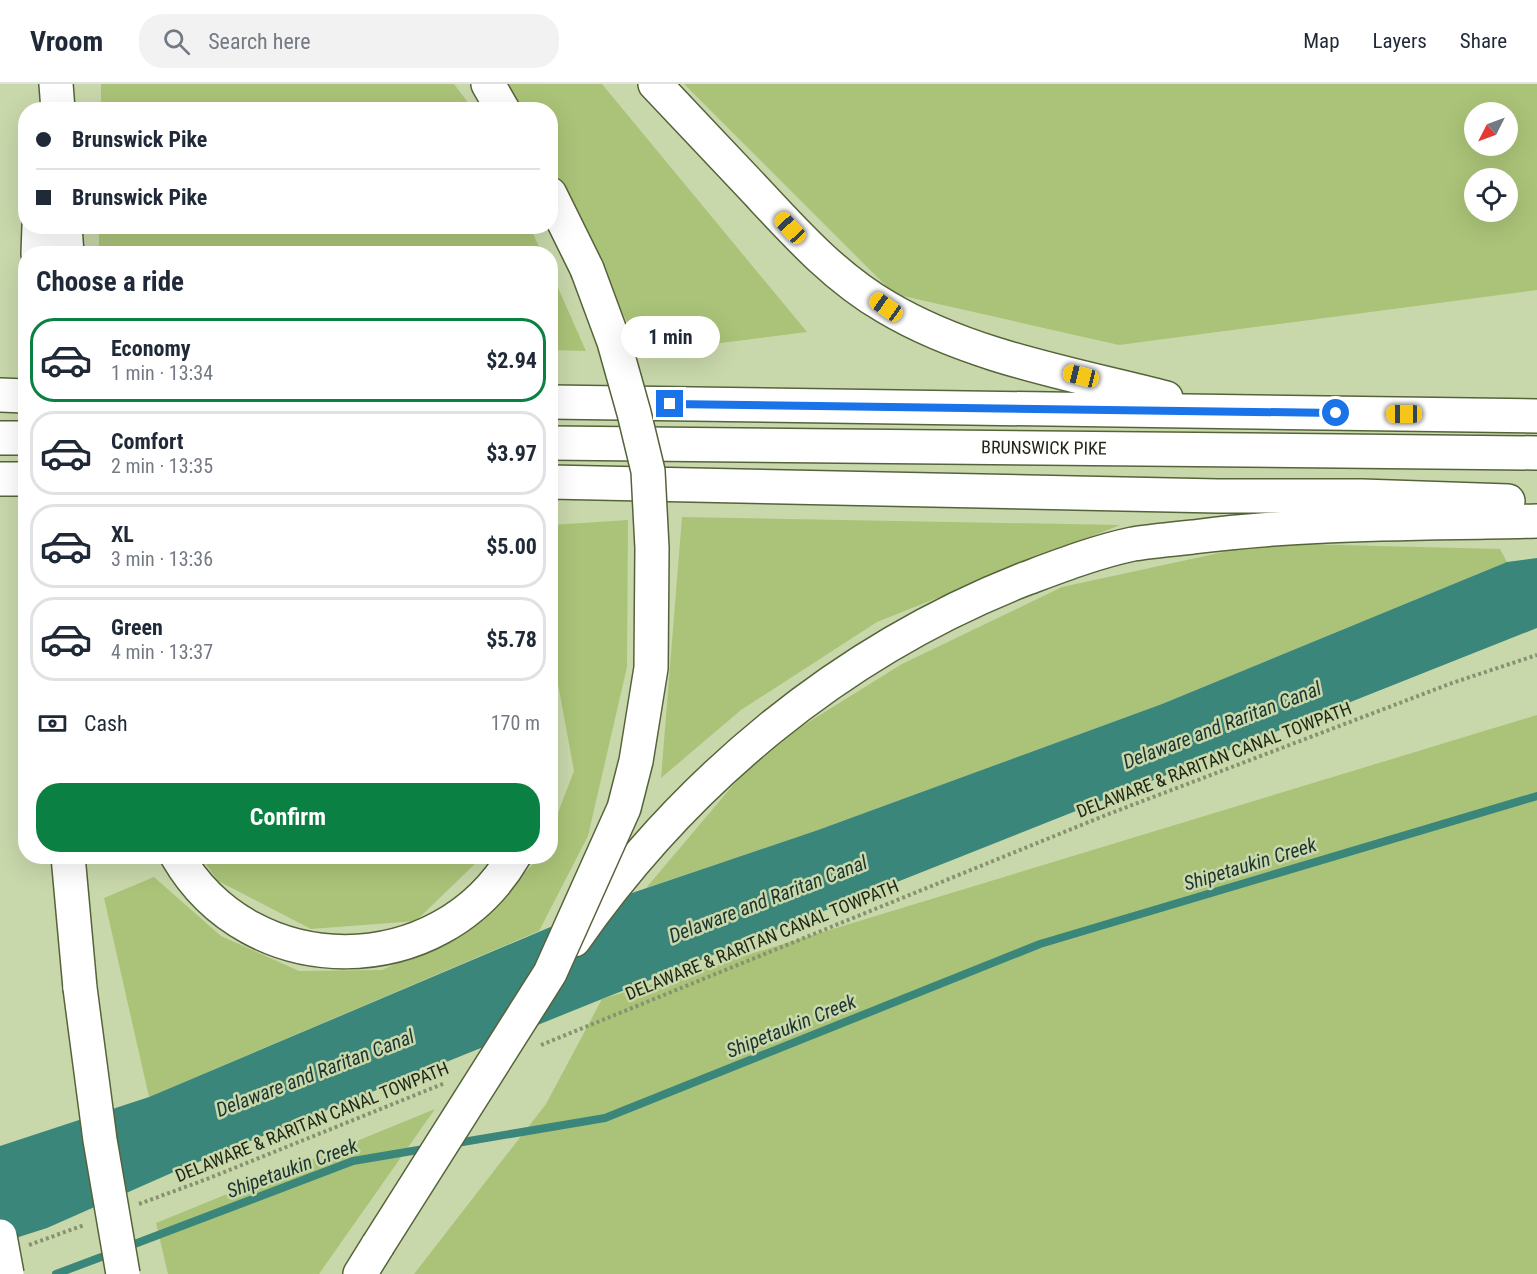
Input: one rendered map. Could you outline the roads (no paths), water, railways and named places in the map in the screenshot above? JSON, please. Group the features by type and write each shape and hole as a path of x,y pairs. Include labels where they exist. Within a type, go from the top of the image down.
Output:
{"highway":[{"path":"47,102 48,84"},
{"path":"56,84 57,102"},
{"path":"488,84 498,102"},
{"path":"655,84 805,244 842,277 886,307 933,332 989,352 1217,411"},
{"path":"550,974 624,808 636,761 651,668 652,548 648,471 614,342 587,269 558,210"},
{"path":"0,395 18,396"},
{"path":"558,402 1537,416"},
{"path":"0,438 18,438"},
{"name":"BRUNSWICK PIKE","path":"558,443 1537,453"},
{"path":"0,479 18,479"},
{"path":"558,482 1537,501"},
{"path":"360,1274 550,974 597,906 654,837 717,773 771,726 844,673 913,631 1004,587 1056,567 1132,545 1288,526 1537,521"},
{"path":"69,864 80,988 100,1140 123,1274"},
{"path":"182,864 209,899 237,922 269,938 288,944 306,949 342,952 385,948 421,937 451,922 480,899 509,864"}],"water":[{"name":"Delaware and Raritan Canal","path":"1537,558 1537,628 602,999 176,1171 47,1228 0,1243 0,1146 149,1097 626,895 818,830 1162,704 1507,562"}],"waterway":[{"name":"Shipetaukin Creek","path":"451,1144 605,1118 1040,944 1537,796"},
{"name":"Shipetaukin Creek","path":"124,1248 353,1161 430,1148"},
{"name":"Shipetaukin Creek","path":"56,1274 112,1253"}]}
